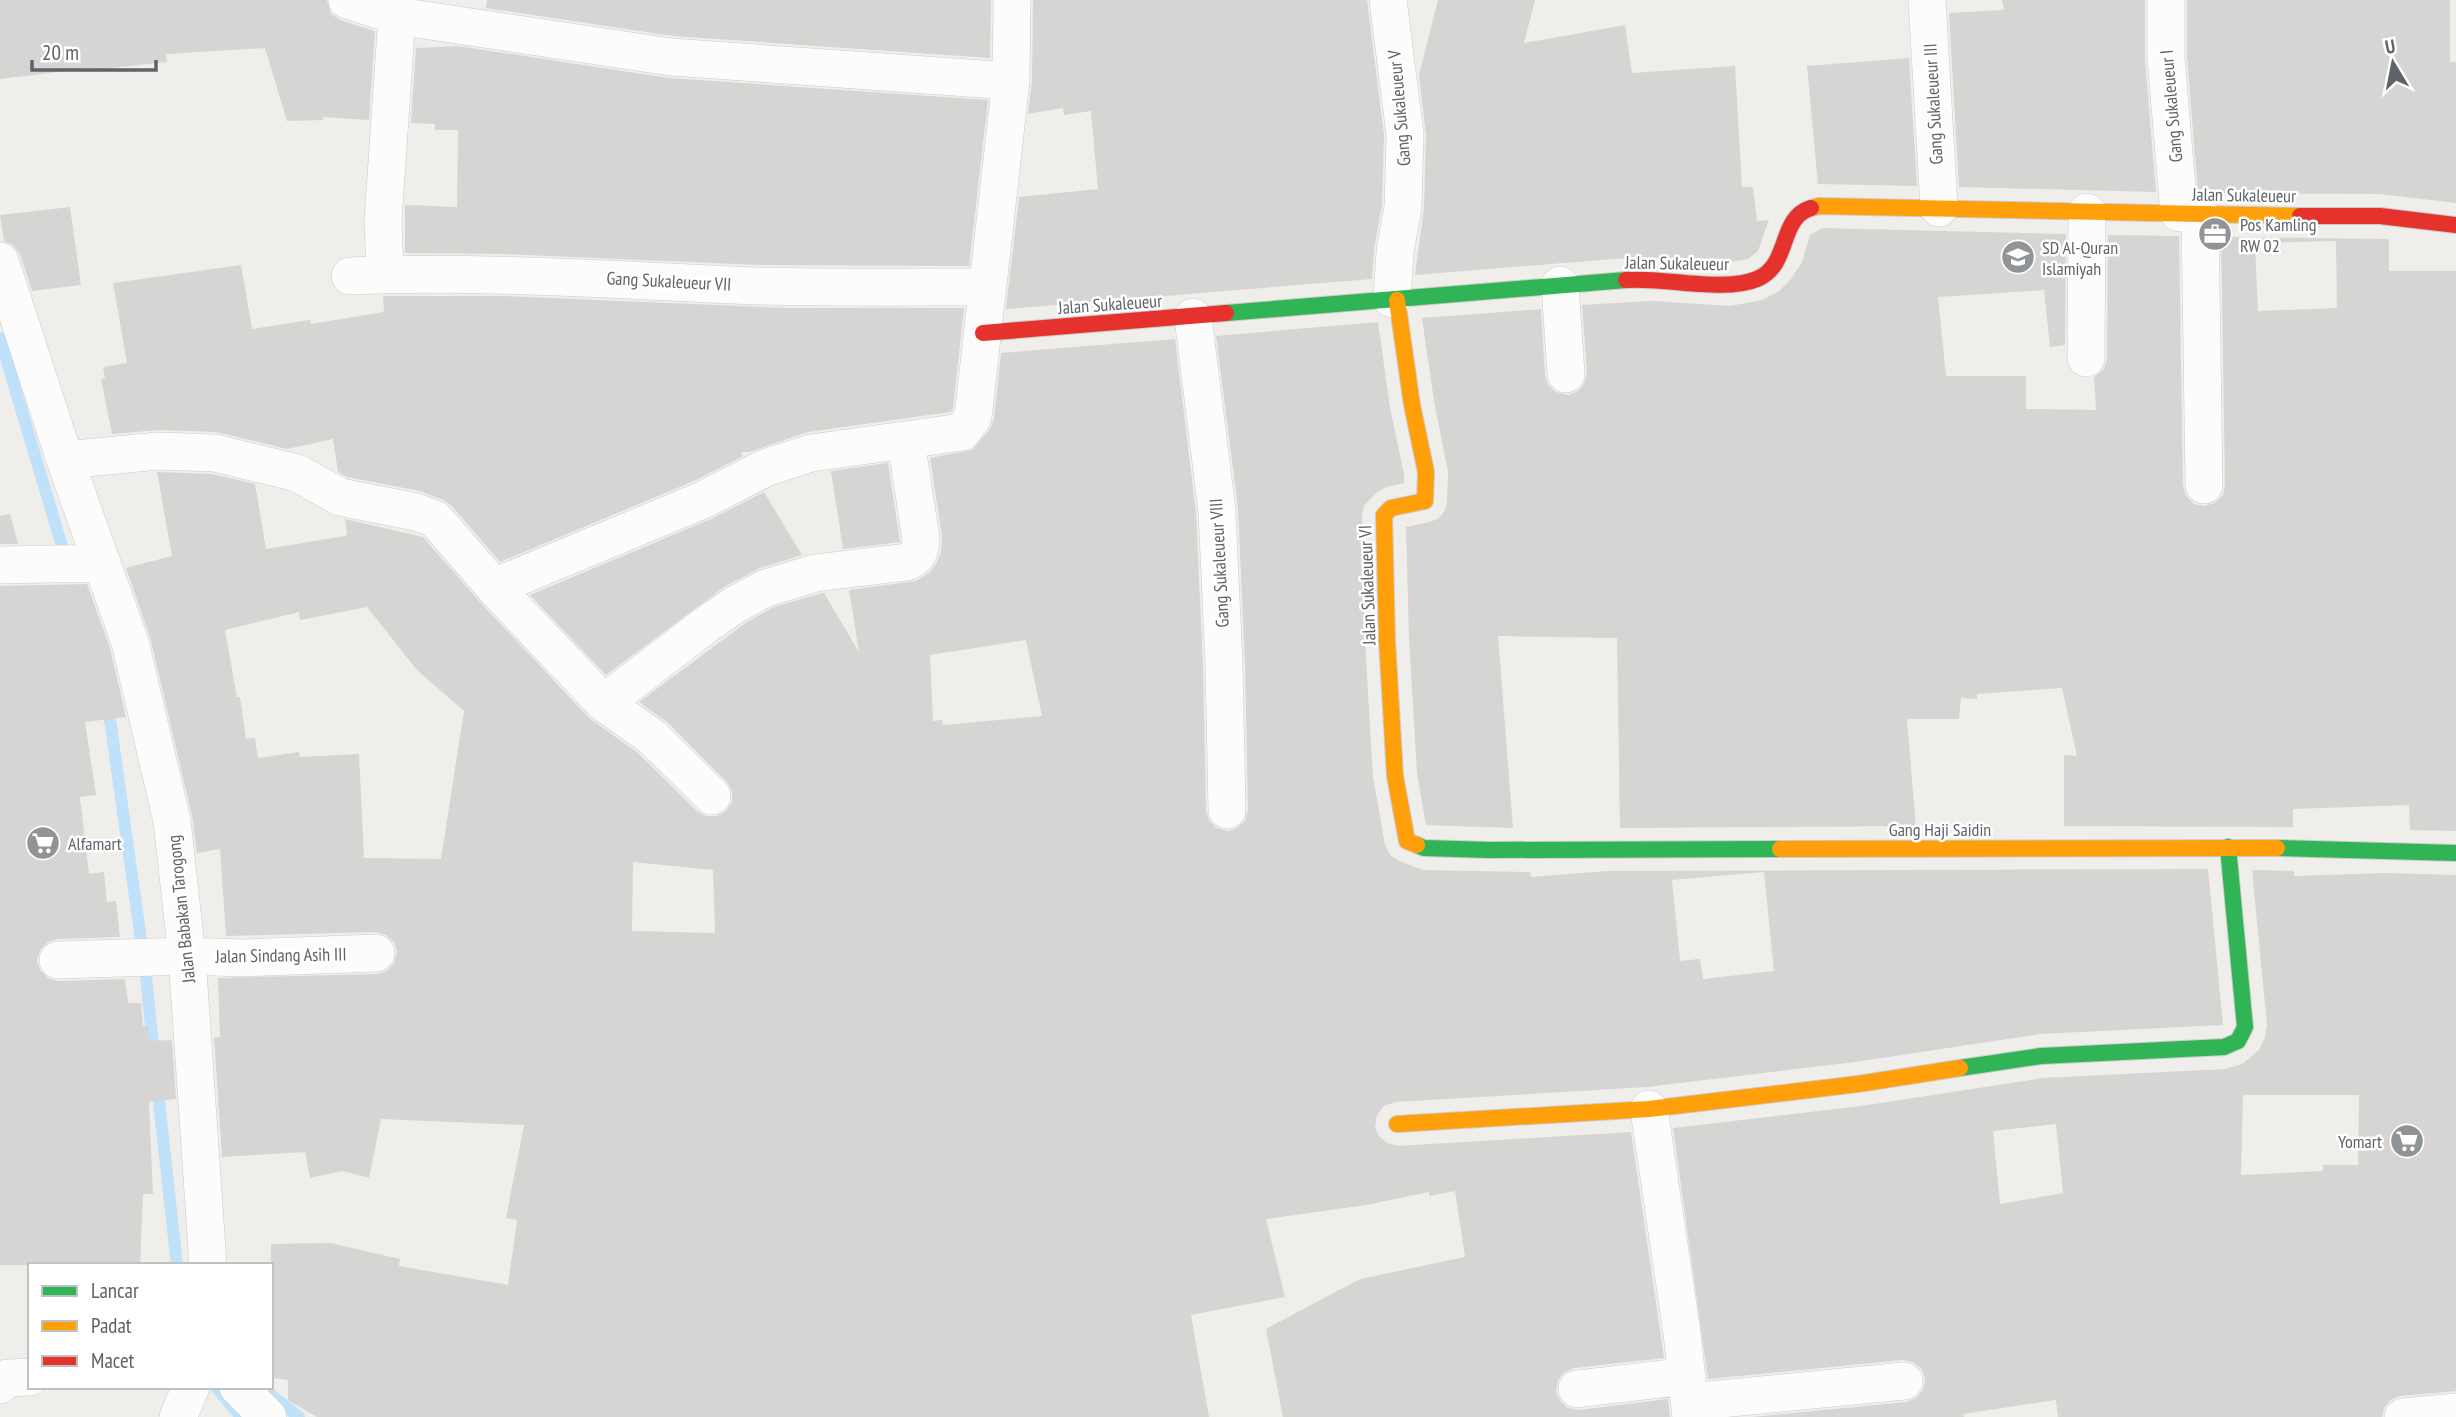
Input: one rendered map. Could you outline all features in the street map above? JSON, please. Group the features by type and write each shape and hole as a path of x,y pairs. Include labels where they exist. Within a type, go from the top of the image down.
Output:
{"street":[{"path":"347,0 397,16 671,57 1011,80"},
{"path":"494,586 703,500 765,468 811,453 906,441 962,432 967,428 974,417 1011,80 1012,0"},
{"name":"Gang Sukaleueur V","path":"1388,0 1405,134 1403,207 1395,252 1394,300"},
{"name":"Gang Sukaleueur III","path":"1927,0 1939,208"},
{"name":"Gang Sukaleueur I","path":"2166,0 2166,58 2190,214 2204,485"},
{"name":"Gang Sukaleueur VII","path":"397,16 383,220 368,275 422,273 584,276 761,286 988,287"},
{"name":"Jalan Sukaleueur","path":"983,333 1560,285 1654,279 1741,283 1768,273 1783,249 1792,220 1802,210 1819,206 2380,216 2456,225"},
{"path":"2086,358 2087,212"},
{"name":"Jalan Babakan Tarogong","path":"0,261 65,460 130,642 172,821 187,956 208,1263"},
{"path":"1560,285 1566,374"},
{"name":"Jalan Sukaleueur VI","path":"1394,300 1426,472 1425,501 1391,508 1384,515 1387,640 1395,776 1407,841 1424,848"},
{"name":"Gang Sukaleueur VIII","path":"1193,317 1217,511 1227,810"},
{"path":"604,703 736,604 766,588 816,573 907,562 915,558 919,553 921,538 906,441"},
{"path":"65,460 158,451 215,453 297,473 340,497 416,512 435,519 604,703 652,737 712,796"},
{"path":"0,565 102,563"},
{"path":"1397,1124 1649,1109 1858,1084 2041,1056 2235,1045 2243,1036 2245,1027 2228,847"},
{"name":"Gang Haji Saidin","path":"1424,848 2228,847 2456,853"},
{"name":"Jalan Sindang Asih III","path":"58,960 376,953"},
{"path":"1649,1109 1690,1398"},
{"path":"0,1385 8,1378 28,1377"},
{"path":"1577,1389 1690,1398 1904,1381"},
{"path":"178,1417 190,1389"},
{"path":"240,1389 268,1417"},
{"path":"2403,1417 2456,1412"}],"building":[{"path":"0,0 327,0 331,14 340,20 375,31 369,120 323,117 323,120 287,121 265,48 166,54 167,62 0,79"},
{"path":"487,0 991,0 990,58 673,36 486,8"},
{"path":"1033,0 1367,0 1384,135 1382,205 1374,248 1372,279 1006,309 1019,197 1098,189 1091,111 1064,115 1063,108 1028,114 1032,81"},
{"path":"1438,0 1535,0 1524,43 1625,25 1632,73 1735,66 1742,187 1753,187 1757,221 1769,220 1758,251 1748,259 1729,262 1638,257 1415,275 1424,208 1426,135 1419,75"},
{"path":"2002,0 2145,0 2145,60 2156,192 1959,187 1949,13 2004,10"},
{"path":"2187,0 2450,0 2450,62 2456,62 2456,203 2380,194 2198,193 2187,57"},
{"path":"458,46 669,78 988,100 969,266 760,265 504,254 405,253 405,205 457,207 458,130 435,130 435,124 411,123 416,48"},
{"path":"1909,58 1917,186 1818,184 1807,66"},
{"path":"70,207 81,285 32,291 20,254 13,245 4,241 0,215"},
{"path":"1822,228 2066,234 2065,345 2050,347 2044,290 1938,297 1946,376 2026,376 2026,409 2096,410 2094,377 2104,369 2107,358 2108,235 2179,236 2183,485 2186,496 2194,504 2204,506 2215,503 2223,495 2225,485 2221,237 2389,239 2389,271 2456,271 2456,831 2410,830 2409,805 2293,809 2293,827 2064,826 2064,755 2077,756 2062,688 1977,694 1977,699 1961,698 1959,719 1907,719 1916,826 1620,828 1617,638 1498,636 1513,828 1426,825 1417,773 1406,527 1430,522 1444,512 1448,472 1422,318 1541,309 1545,376 1548,385 1556,392 1568,395 1578,391 1584,384 1587,373 1582,305 1651,301 1730,306 1762,300 1778,292 1791,279 1802,262 1810,235","holes":["2336,241 2337,308 2258,311 2255,243"]},
{"path":"241,265 252,329 310,320 311,324 384,312 383,296 503,296 787,308 964,308 953,409 950,412 808,432 749,452 741,452 743,456 694,481 500,562 451,505 443,500 420,491 347,477 338,472 333,439 287,449 216,432 159,430 112,434 101,379 105,378 103,367 127,363 113,283"},
{"path":"1378,322 1404,483 1376,493 1364,506 1365,641 1373,777 1385,845 1390,855 1399,861 1423,870 1530,872 1531,877 1608,871 2208,869 2223,1025 2040,1034 1855,1062 1647,1087 1396,1102 1384,1106 1377,1115 1375,1126 1378,1135 1387,1143 1398,1146 1631,1132 1664,1358 1574,1368 1558,1380 1556,1392 1568,1408 1579,1410 1668,1399 1670,1417 1283,1417 1266,1329 1360,1279 1465,1257 1455,1191 1429,1196 1429,1192 1366,1205 1266,1219 1285,1297 1191,1315 1209,1417 317,1417 288,1400 288,1380 273,1378 271,1244 330,1243 400,1259 399,1266 508,1285 517,1220 506,1218 524,1125 381,1119 369,1178 343,1171 310,1178 305,1152 222,1157 214,1037 220,1037 218,978 377,974 387,971 394,963 397,952 394,942 386,935 375,932 226,936 220,849 197,853 192,816 150,637 126,568 172,556 157,472 212,474 255,484 266,549 345,536 345,519 423,537 589,718 638,753 697,811 706,816 717,816 726,811 732,802 732,791 727,782 667,722 639,702 747,622 774,607 819,594 824,593 859,652 849,590 916,581 929,573 936,564 941,552 942,536 930,458 972,450 990,429 994,419 1001,353 1175,339 1196,513 1206,810 1209,820 1216,828 1228,831 1237,828 1245,821 1248,810 1238,508 1216,336","holes":["367,607 417,670 464,711 441,859 364,858 359,754 300,757 299,752 258,758 255,738 246,739 225,630 299,612 300,620","1026,640 1042,716 943,725 942,720 933,721 930,655","633,862 713,870 715,933 632,931","1764,872 1774,971 1703,979 1700,959 1680,961 1672,880"]},
{"path":"888,463 900,542 843,549 831,471"},
{"path":"764,492 802,555 760,568 724,587 606,675 530,595 711,519"},
{"path":"10,514 18,544 0,544 0,516"},
{"path":"87,584 110,648 126,717 85,722 96,795 80,797 89,874 104,872 107,902 116,901 120,937 57,939 48,942 40,950 37,961 40,970 48,978 58,981 125,979 128,1003 141,1003 143,1026 148,1026 149,1041 172,1040 176,1099 149,1102 153,1194 143,1194 140,1263 0,1265 0,586"},
{"path":"2252,870 2294,871 2294,876 2386,873 2456,875 2456,1391 2400,1396 2390,1400 2382,1417 2058,1417 2056,1400 1963,1414 1964,1417 1752,1417 1906,1402 1916,1398 1923,1390 1925,1378 1921,1368 1913,1362 1902,1360 1708,1379 1673,1128 1861,1106 2043,1078 2225,1069 2242,1064 2259,1050 2267,1025","holes":["2243,1095 2359,1095 2358,1165 2323,1165 2323,1171 2241,1175","2056,1124 2063,1193 2000,1204 1993,1131"]}],"waterway":[{"path":"0,338 64,553"},
{"path":"108,705 141,940"},
{"path":"145,966 154,1056"},
{"path":"157,1084 177,1263"},
{"path":"218,1389 241,1417"},
{"path":"267,1392 299,1417"}],"traffic: fast":[{"path":"1226,313 1626,280"},
{"path":"1417,845 1424,848 1489,850 1780,849"},
{"path":"1960,1068 2041,1056 2224,1047 2238,1041 2245,1027 2228,847"},
{"path":"2277,848 2456,853"}],"traffic: slow":[{"path":"1811,208 1819,206 2300,216"},
{"path":"1397,300 1412,405 1426,472 1425,501 1391,508 1384,515 1387,640 1395,776 1407,841 1417,845"},
{"path":"1780,849 2277,848"},
{"path":"1397,1124 1649,1109 1858,1084 1960,1068"}],"traffic: jam":[{"path":"1626,280 1728,285 1757,279 1775,263 1793,221 1811,208"},
{"path":"2300,216 2380,216 2456,225"},
{"path":"983,333 1226,313"}],"place":[{"name":"Pos Kamling RW 02","path":"2215,234"},
{"name":"SD Al-Quran Islamiyah","path":"2018,257"},
{"name":"Alfamart","path":"43,843"},
{"name":"Yomart","path":"2407,1141"}]}
